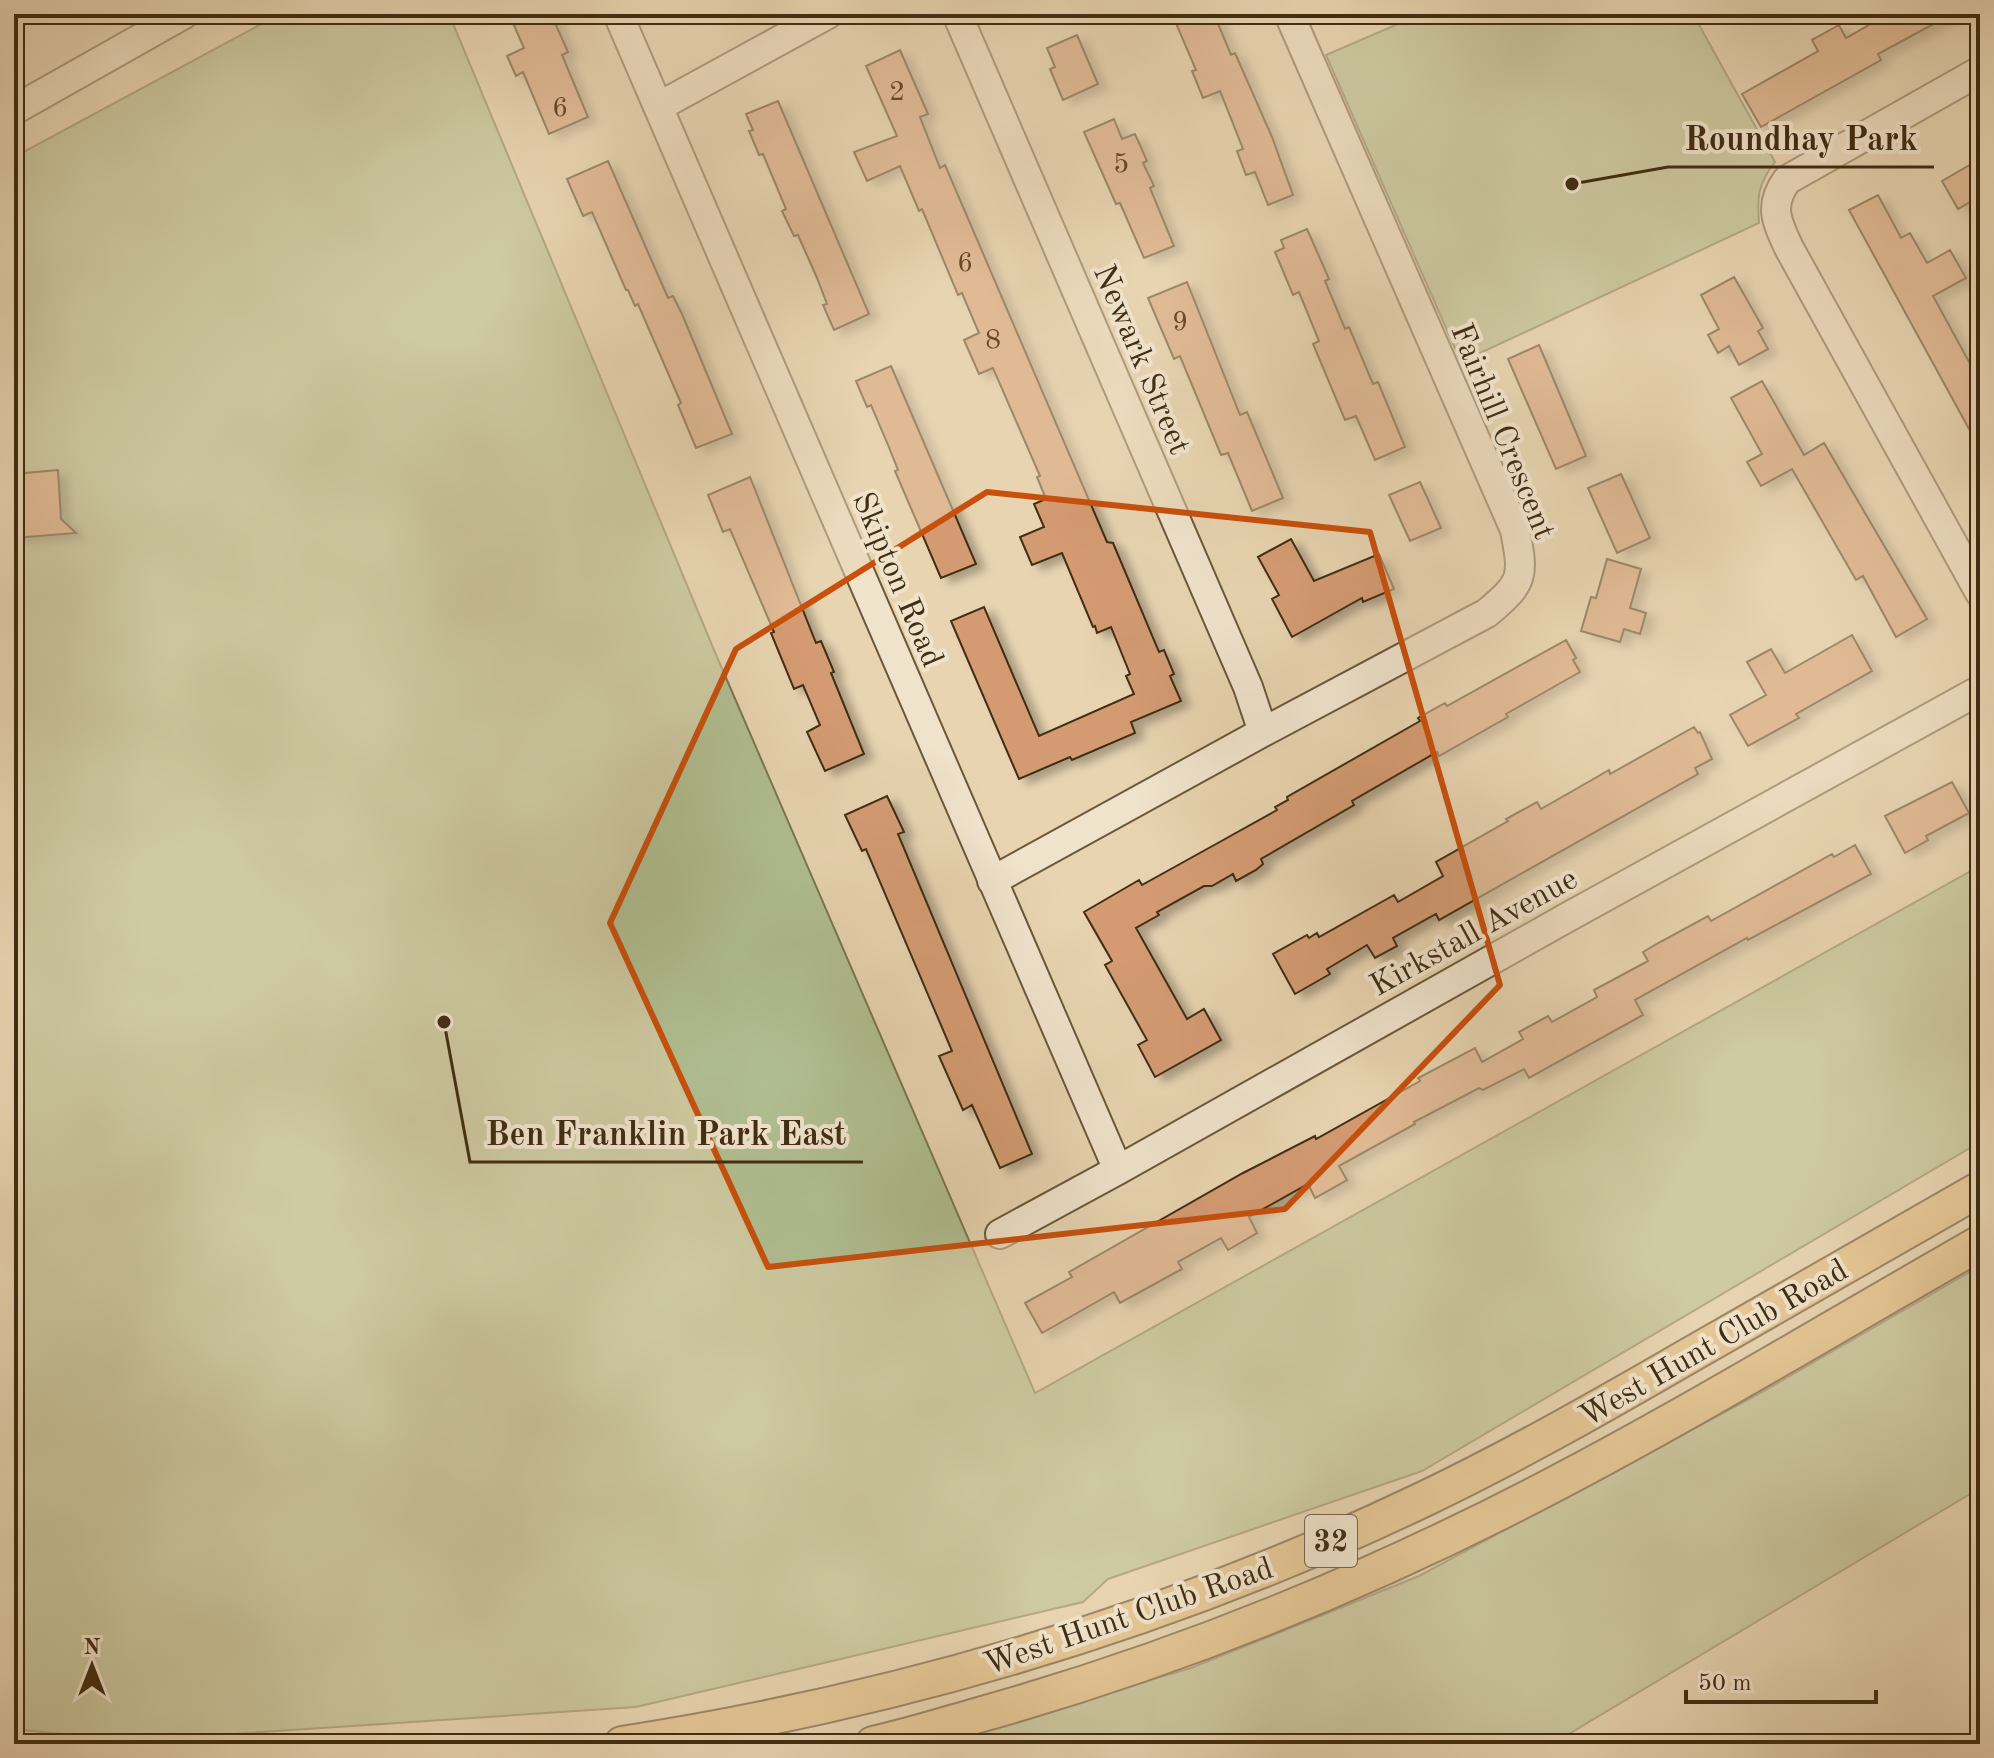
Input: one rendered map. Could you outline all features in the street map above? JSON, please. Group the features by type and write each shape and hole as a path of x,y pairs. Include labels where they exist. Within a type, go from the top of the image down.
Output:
{"main road":[{"name":"West Hunt Club Road","path":"622,1744 771,1719 960,1673 1128,1621 1282,1562 1421,1501 1547,1437 1980,1189"},
{"name":"West Hunt Club Road","path":"873,1744 1131,1668 1206,1642 1351,1583 1565,1479 1980,1243"}],"street":[{"path":"14,110 184,14"},
{"name":"Skipton Road","path":"618,14 1118,1170"},
{"path":"658,107 828,14"},
{"name":"Newark Street","path":"957,14 1248,687 1263,732"},
{"name":"Fairhill Crescent","path":"992,881 1487,613 1514,591 1522,564 1515,530 1289,14"},
{"path":"1980,71 1787,180 1779,191 1775,218 1980,593"},
{"name":"Kirkstall Avenue","path":"1000,1234 1980,690"}],"highlighted area":[{"path":"987,492 1370,532 1500,985 1285,1209 768,1267 610,923 736,649"}],"green space":[{"path":"280,14 449,14 714,650 1035,1393 1980,866 1980,1142 1422,1471 1108,1579 1083,1602 636,1707 127,1741 14,1729 14,157"},
{"path":"1421,14 1693,14 1775,162 1760,191 1759,223 1461,362 1326,55"},
{"path":"1980,1266 1980,1488 1552,1744 932,1744 1191,1668 1419,1576 1757,1395"}],"building":[{"path":"509,14 551,14 568,52 562,55 588,117 549,134 523,72 516,76 507,56 524,48"},
{"path":"1172,14 1214,14 1272,137 1293,195 1268,205 1255,172 1246,175 1237,151 1243,149 1220,91 1203,98 1192,71 1196,70"},
{"path":"1888,14 1952,14 1878,54 1881,60 1761,127 1742,94 1818,51 1812,40 1839,25 1846,38"},
{"path":"1077,35 1098,84 1063,100 1050,69 1055,67 1047,48"},
{"path":"900,50 928,114 920,117 940,168 945,165 1107,542 1113,543 1159,652 1164,650 1174,674 1170,676 1181,701 1131,722 1135,733 1019,779 951,621 984,607 1039,736 1134,694 1126,676 1130,674 1111,627 1097,633 1093,627 1062,553 1032,565 1020,537 1044,527 1034,504 1046,499 1037,477 1040,476 993,368 979,374 964,340 979,333 962,293 958,295 922,209 919,211 900,166 867,181 854,152 897,136 866,66"},
{"path":"778,101 869,314 834,330 823,305 827,304 817,278 798,235 794,236 782,211 786,209 763,154 759,155 749,131 753,130 746,114"},
{"path":"1114,119 1122,139 1135,134 1147,161 1143,163 1154,186 1150,188 1174,246 1144,258 1084,132"},
{"path":"1980,159 1980,196 1958,209 1942,181"},
{"path":"608,161 668,298 673,296 682,314 732,434 696,448 678,405 681,403 638,304 635,306 626,290 592,212 583,216 567,179"},
{"path":"1878,195 1901,238 1910,233 1927,263 1950,250 1966,278 1933,296 1980,382 1980,449 1849,210"},
{"path":"1307,229 1329,279 1325,281 1345,329 1349,327 1373,384 1378,382 1405,447 1375,460 1356,416 1345,420 1313,344 1319,341 1299,292 1293,295 1275,252 1284,248 1281,240"},
{"path":"1734,277 1763,328 1758,331 1768,349 1739,365 1729,346 1718,353 1708,335 1719,329 1701,295"},
{"path":"1187,282 1240,415 1247,412 1283,498 1252,511 1228,453 1221,455 1180,356 1174,359 1148,298"},
{"path":"1539,345 1586,456 1556,469 1508,359"},
{"path":"891,366 976,564 941,578 895,471 898,470 871,405 867,407 856,381"},
{"path":"1762,381 1804,455 1824,443 1927,619 1896,637 1863,576 1856,580 1792,469 1761,486 1747,462 1762,454 1731,398"},
{"path":"58,470 61,519 76,533 14,538 14,474"},
{"path":"1621,474 1650,538 1617,553 1588,488"},
{"path":"750,477 816,643 821,641 834,672 831,673 864,754 825,771 807,732 820,725 803,685 794,689 771,633 774,632 730,529 723,532 708,495"},
{"path":"1420,482 1441,528 1410,541 1389,495"},
{"path":"1291,539 1314,581 1379,554 1394,589 1363,602 1362,598 1292,637 1272,599 1279,595 1258,557"},
{"path":"1607,559 1641,569 1630,608 1646,613 1640,634 1624,629 1620,642 1581,631 1591,597 1596,598"},
{"path":"1852,635 1872,671 1796,714 1799,718 1748,746 1730,715 1766,695 1747,662 1771,649 1785,673"},
{"path":"1566,640 1580,672 1506,714 1508,717 1439,756 1437,752 1352,801 1354,805 1261,859 1263,864 1256,870 1236,881 1233,874 1212,886 1204,886 1157,912 1159,915 1136,928 1187,1019 1204,1009 1221,1040 1155,1077 1138,1045 1147,1040 1105,965 1112,961 1084,912 1139,880 1142,885 1277,810 1275,807 1288,800 1287,797 1420,721 1418,718 1445,703 1447,706"},
{"path":"1694,727 1700,732 1712,759 1695,768 1698,774 1439,920 1436,914 1393,938 1397,946 1375,958 1367,945 1327,969 1330,974 1295,994 1273,954 1307,935 1309,938 1317,933 1319,937 1394,895 1398,902 1443,876 1436,862 1508,821 1506,819 1537,802 1541,809"},
{"path":"1952,782 1969,813 1926,836 1928,840 1905,853 1885,816"},
{"path":"887,796 904,832 898,834 1032,1154 1000,1168 972,1105 963,1110 939,1056 952,1051 866,849 862,851 845,815"},
{"path":"1855,845 1871,874 1635,1000 1643,1015 1529,1078 1524,1069 1483,1090 1479,1088 1414,1122 1339,1166 1347,1180 1315,1198 1308,1184 1249,1217 1257,1233 1228,1250 1221,1238 1178,1262 1182,1269 1120,1303 1114,1292 1042,1333 1025,1303 1072,1277 1069,1272 1243,1173 1315,1136 1316,1139 1475,1048 1482,1062 1523,1039 1519,1032 1548,1016 1552,1022 1597,997 1594,990 1648,961 1643,952 1660,942 1708,916 1711,921 1832,854 1834,857"}],"place":[{"name":"Roundhay Park","path":"1572,184"},
{"name":"Ben Franklin Park East","path":"444,1022"}]}
